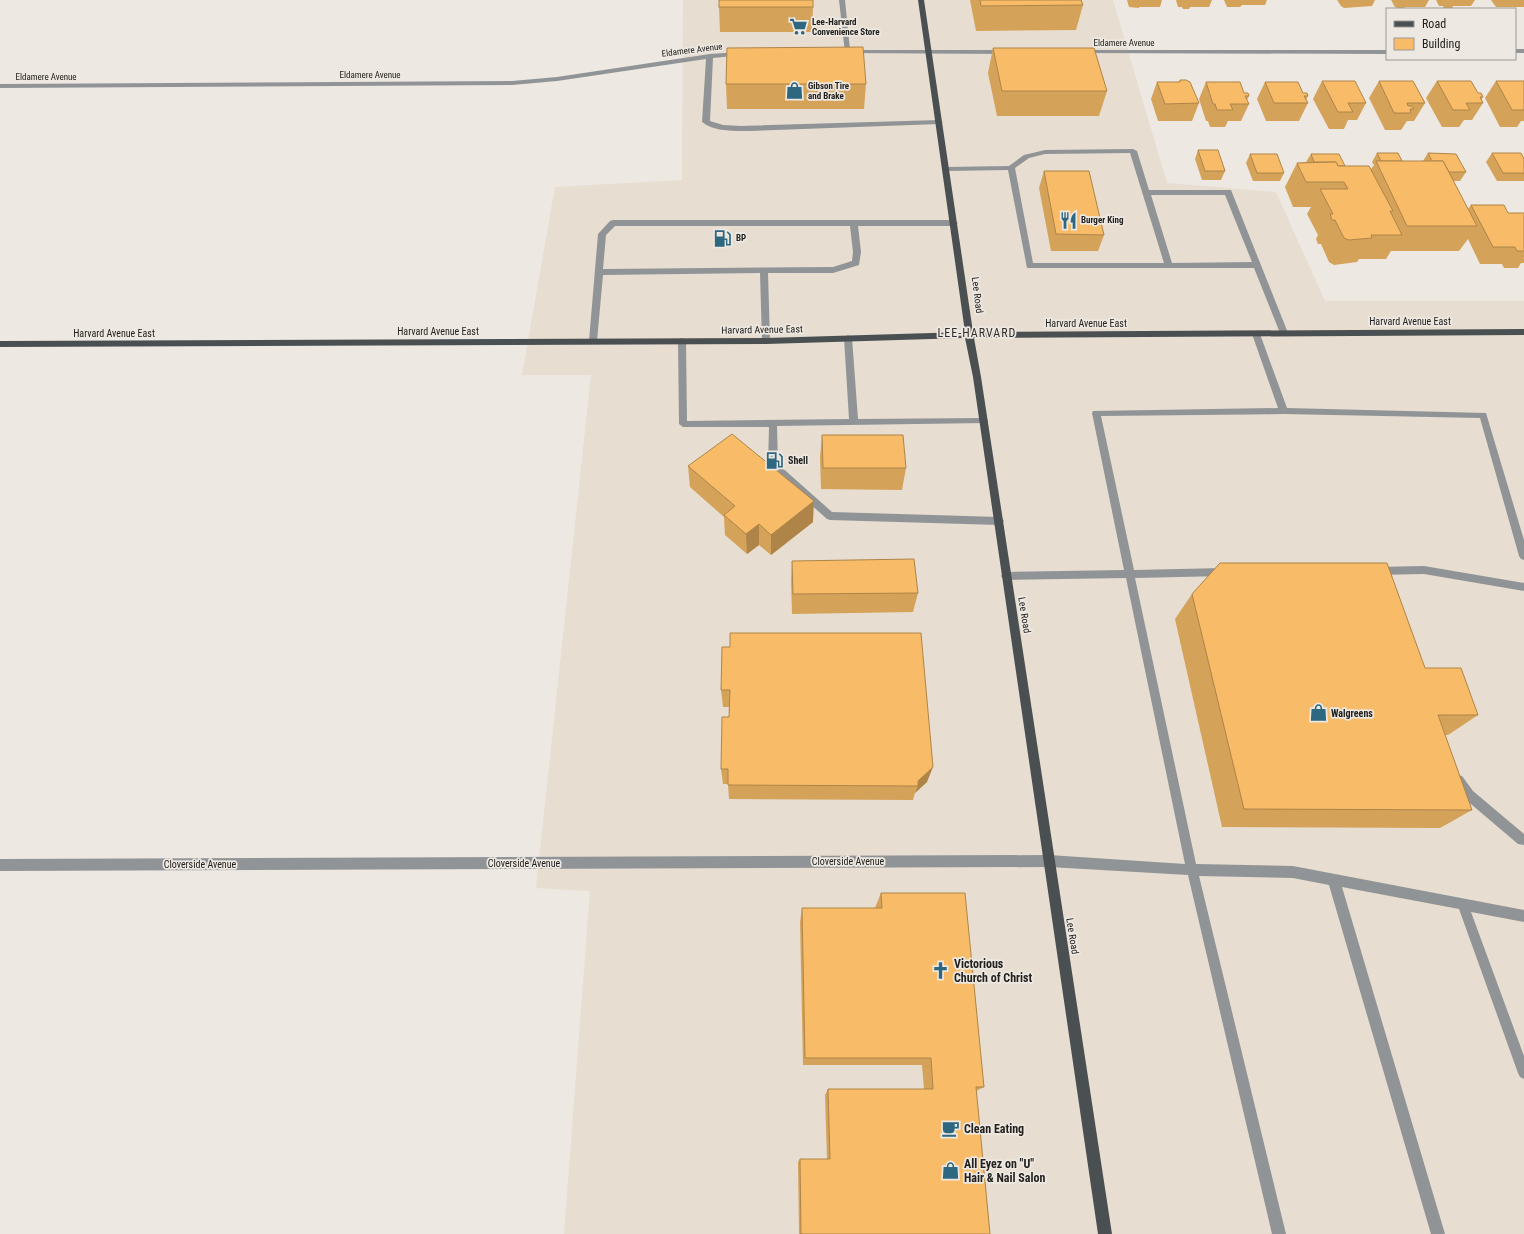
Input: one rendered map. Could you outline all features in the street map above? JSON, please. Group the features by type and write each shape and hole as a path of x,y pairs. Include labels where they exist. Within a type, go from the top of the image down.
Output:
{"main road":[{"name":"Lee Road","path":"921,0 954,222 969,336 984,421 1048,861 1105,1234"},
{"name":"Harvard Avenue East","path":"0,344 766,341 1017,334 1524,332"}],"street":[{"path":"842,0 843,52 1015,52"},
{"name":"Eldamere Avenue","path":"1078,52 1386,52"},
{"name":"Eldamere Avenue","path":"0,86 512,83 557,79 710,56 749,54"},
{"path":"710,56 706,122 716,126 729,128 795,127 939,122"},
{"path":"946,169 1011,168 1019,159 1031,154 1045,152 1133,151 1169,265"},
{"path":"1011,168 1030,266 1257,266"},
{"path":"1146,192 1228,192 1284,334"},
{"path":"593,342 602,234 613,222 954,222"},
{"path":"599,272 833,270 856,262 857,252 854,222"},
{"path":"764,271 766,341"},
{"path":"1256,334 1284,411"},
{"path":"848,338 854,423"},
{"path":"682,341 683,424 984,421"},
{"path":"1279,1234 1192,870 1096,413 1284,411 1483,416 1524,556"},
{"path":"773,424 773,465 830,516 998,521"},
{"path":"1365,571 1388,574 1424,570 1524,587"},
{"path":"1006,576 1232,572"},
{"path":"1452,771 1469,795 1522,840"},
{"name":"Cloverside Avenue","path":"0,865 1048,861 1159,869 1293,872 1524,916"},
{"path":"1334,881 1438,1234"},
{"path":"1463,905 1524,1073"}],"shaded area":[{"path":"683,0 1113,0 1167,183 1276,192 1325,301 1524,301 1524,1234 564,1234 590,891 536,888 591,375 522,375 555,187 682,180"}],"building":[{"path":"719,0 813,0 813,7 719,7"},
{"path":"980,0 1081,0 1083,5 981,6"},
{"path":"863,47 866,84 726,84 727,48"},
{"path":"993,48 1094,48 1107,91 1002,91"},
{"path":"1180,80 1190,82 1199,103 1165,104 1157,82 1180,82"},
{"path":"1322,81 1355,81 1366,103 1348,103 1353,112 1338,112"},
{"path":"1379,81 1413,81 1425,103 1407,103 1408,106 1412,106 1414,109 1410,109 1411,113 1394,113"},
{"path":"1437,81 1471,81 1478,93 1481,93 1483,97 1480,97 1483,103 1466,103 1470,110 1453,110"},
{"path":"1496,81 1524,81 1524,110 1512,110"},
{"path":"1206,82 1240,82 1244,93 1248,93 1249,96 1245,96 1249,104 1230,104 1233,110 1217,110 1215,104 1213,104"},
{"path":"1265,82 1298,82 1303,93 1307,93 1308,96 1304,96 1308,103 1274,103"},
{"path":"1198,150 1218,150 1225,171 1205,171"},
{"path":"1377,153 1398,153 1402,161 1381,161"},
{"path":"1428,153 1456,154 1466,172 1449,172 1443,161 1432,161"},
{"path":"1492,153 1521,153 1524,159 1524,173 1503,173"},
{"path":"1250,154 1277,154 1284,173 1257,173"},
{"path":"1311,154 1339,154 1345,166 1338,166 1336,162 1314,162"},
{"path":"1376,161 1443,161 1477,226 1407,226"},
{"path":"1336,162 1338,166 1369,166 1393,211 1390,211 1402,235 1371,235 1372,238 1349,240 1344,238 1335,220 1332,220 1330,214 1333,214 1320,189 1348,189 1344,182 1306,182 1297,163"},
{"path":"1044,171 1089,171 1104,235 1056,234"},
{"path":"1471,205 1504,205 1508,213 1524,213 1524,251 1517,251 1515,247 1493,247"},
{"path":"732,434 814,501 771,535 759,524 746,534 724,515 735,506 688,466"},
{"path":"822,435 903,435 906,468 823,468"},
{"path":"914,559 918,593 793,594 792,561"},
{"name":"Walgreens","path":"1220,563 1387,563 1425,668 1461,668 1478,715 1438,715 1472,810 1244,809 1192,594"},
{"path":"730,633 921,633 933,767 918,781 918,786 728,785 728,769 721,769 722,717 729,717 730,690 721,690 722,647 730,647"},
{"path":"881,893 965,893 984,1087 976,1087 990,1234 801,1234 800,1159 830,1159 828,1089 933,1089 931,1058 805,1058 802,908 882,908"}],"place":[{"name":"Lee-Harvard Convenience Store","path":"799,27"},
{"name":"Gibson Tire and Brake","path":"795,91"},
{"name":"Burger King","path":"1068,220"},
{"name":"BP","path":"723,238"},
{"name":"Shell","path":"775,460"},
{"name":"Walgreens","path":"1318,713"},
{"name":"Victorious Church of Christ","path":"941,971"},
{"name":"Clean Eating","path":"951,1129"},
{"name":"All Eyez on \"U\" Hair & Nail Salon","path":"951,1171"}],"district":[{"name":"LEE-HARVARD","path":"977,333"}]}
